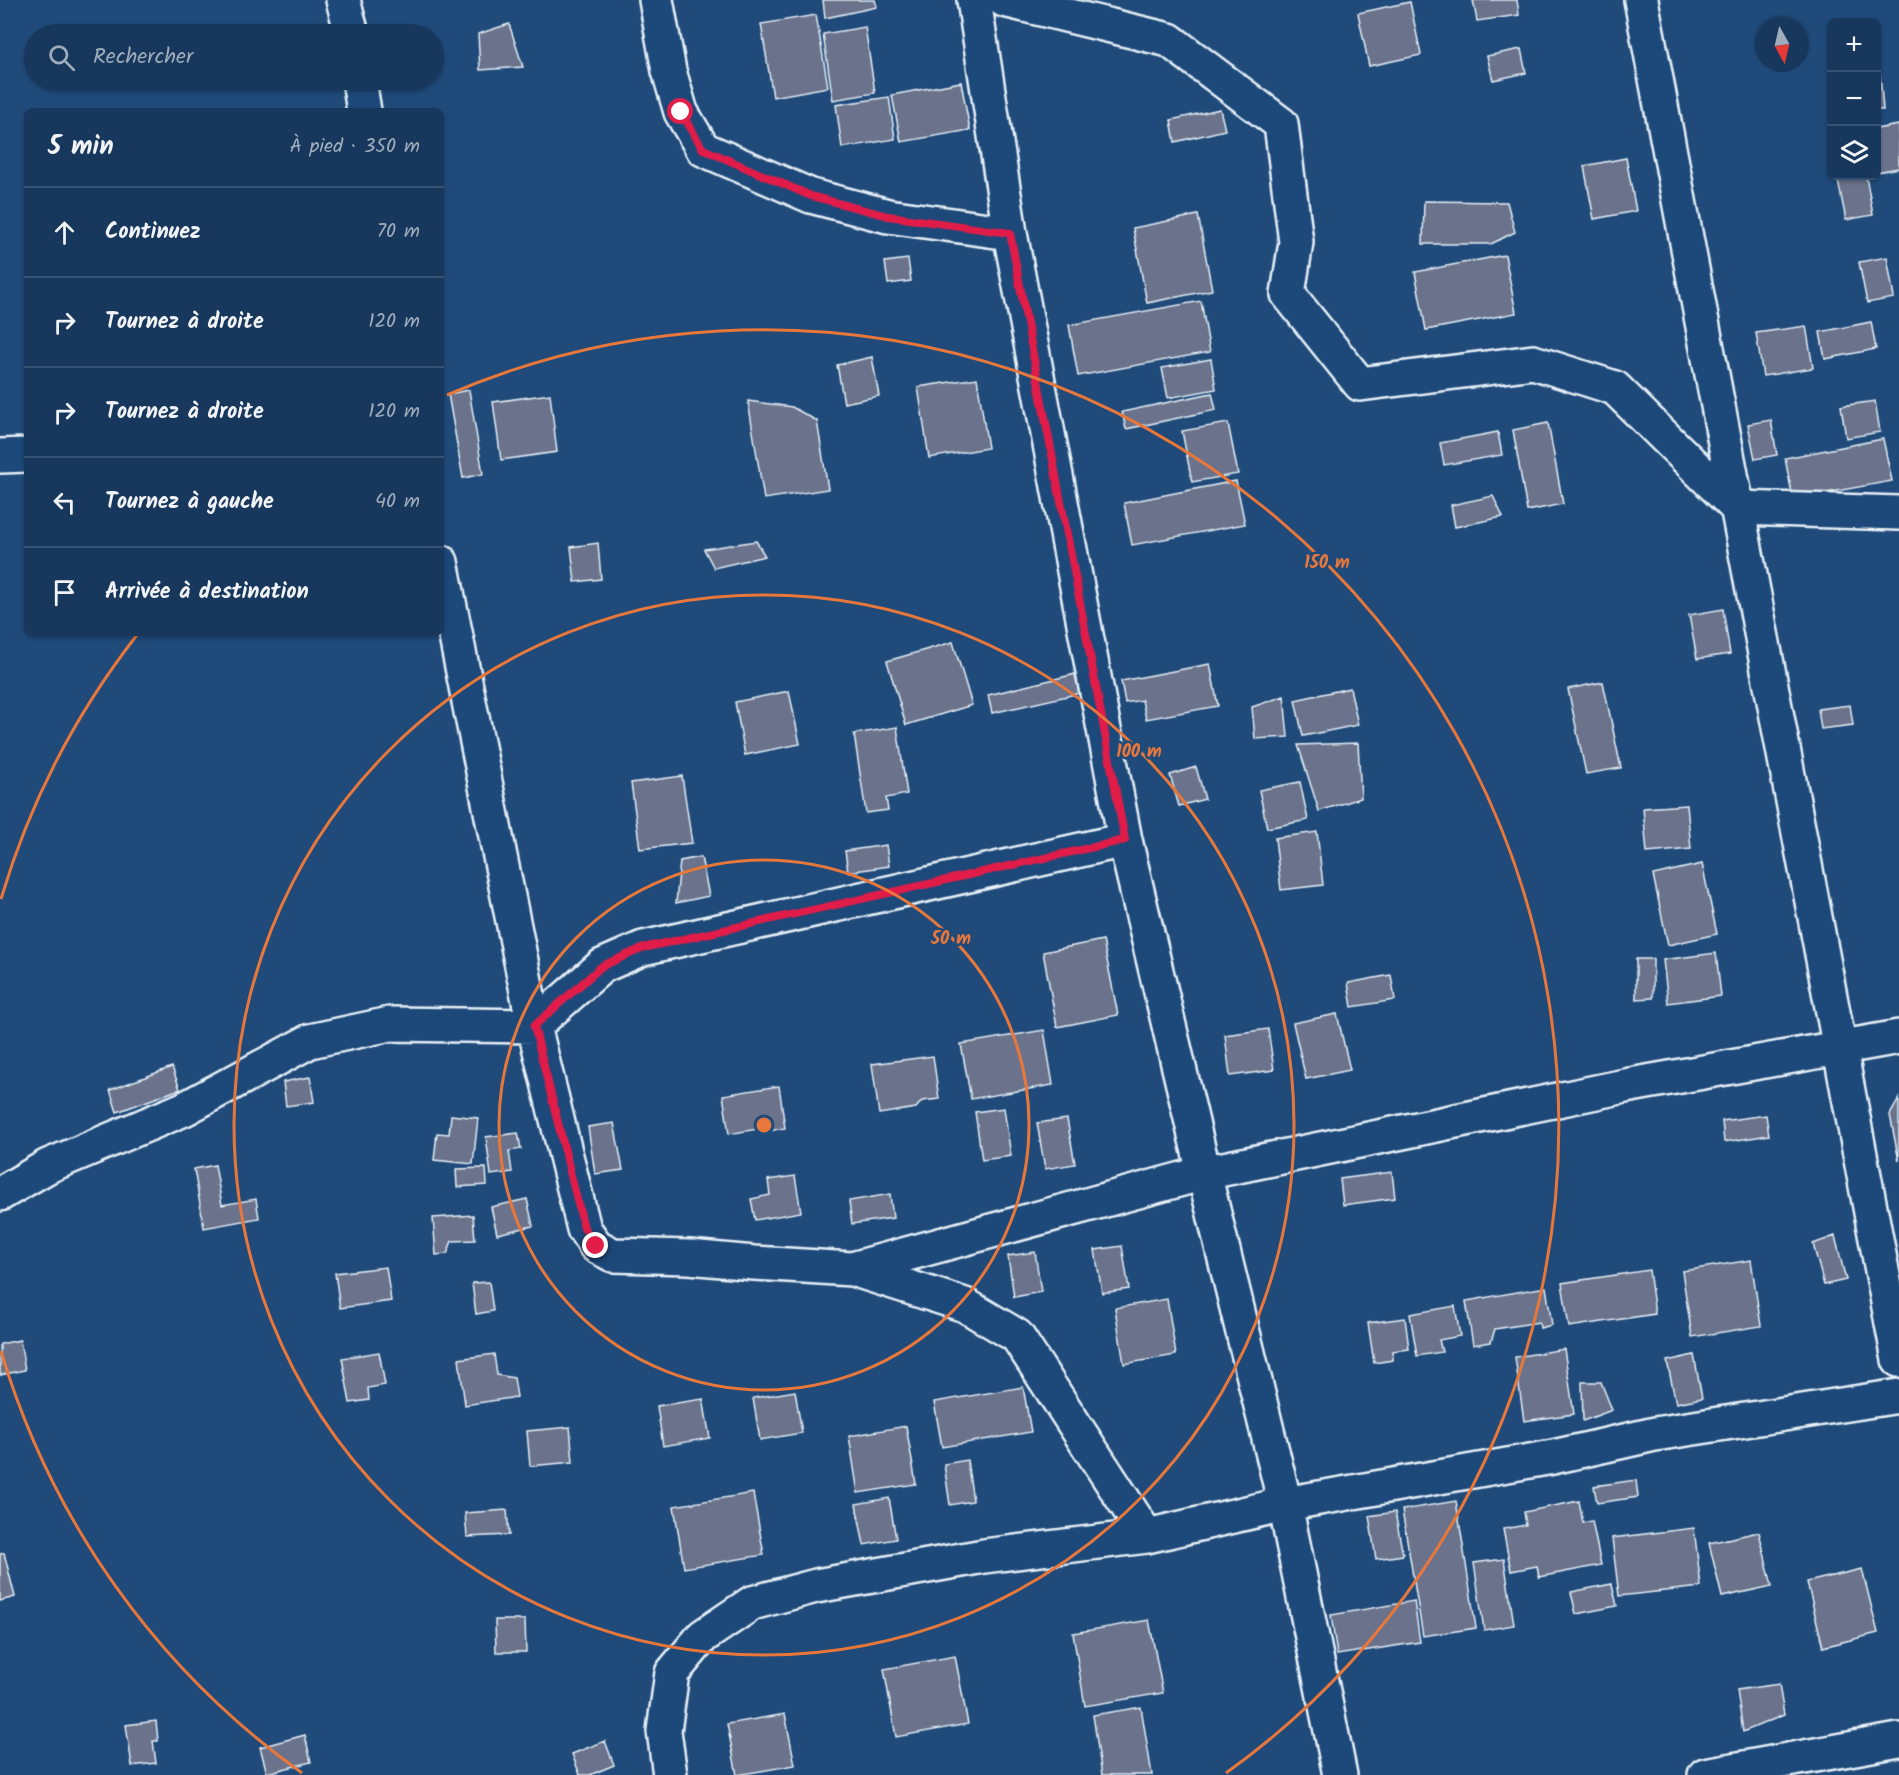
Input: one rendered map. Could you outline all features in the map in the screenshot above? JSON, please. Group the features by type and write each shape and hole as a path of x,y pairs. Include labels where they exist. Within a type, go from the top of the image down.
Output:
{"street":[{"path":"343,0 349,24"},
{"path":"656,0 669,70 681,112 703,149 811,196 888,216 1010,233"},
{"path":"974,0 1010,233 1125,840 1285,1504 1340,1775"},
{"path":"1004,0 1169,40 1281,124 1296,242 1288,294 1360,384 1533,362 1615,388 1737,508 1899,513"},
{"path":"1641,0 1899,1360"},
{"path":"361,90 364,108"},
{"path":"0,456 24,455"},
{"path":"444,577 534,1026 584,1228 596,1246 613,1255 689,1257 852,1269 965,1305 1017,1336 1147,1536"},
{"path":"0,1194 48,1166 183,1109 310,1041 390,1024 534,1026 602,966 643,948 1125,840"},
{"path":"852,1269 1204,1173 1625,1086 1899,1037"},
{"path":"670,1775 664,1731 672,1672 703,1636 752,1603 816,1586 984,1556 1147,1536 1285,1504 1552,1457 1655,1434 1899,1396"},
{"path":"1704,1775 1899,1740"}],"building":[{"path":"823,0 875,0 877,7 825,18"},
{"path":"1473,0 1517,0 1519,15 1477,21"},
{"path":"1410,2 1421,55 1369,66 1358,13"},
{"path":"816,15 828,87 773,97 761,24"},
{"path":"509,24 523,67 480,70 478,34"},
{"path":"865,27 875,93 833,100 823,34"},
{"path":"1521,49 1526,73 1493,80 1487,56"},
{"path":"961,82 970,130 901,142 892,95"},
{"path":"1881,86 1883,110 1881,110"},
{"path":"889,97 895,139 842,148 836,105"},
{"path":"1220,109 1225,130 1175,142 1171,120"},
{"path":"1899,125 1899,168 1881,171 1881,128"},
{"path":"1626,158 1636,211 1594,219 1584,166"},
{"path":"1838,180 1867,180 1873,215 1846,220"},
{"path":"1424,201 1507,202 1515,232 1491,244 1423,244"},
{"path":"1198,215 1212,290 1147,303 1133,228"},
{"path":"1505,255 1516,313 1426,330 1415,272"},
{"path":"1887,257 1894,298 1867,303 1859,262"},
{"path":"908,259 911,281 888,284 885,262"},
{"path":"1201,301 1210,352 1078,376 1069,325"},
{"path":"1871,322 1876,349 1825,359 1820,332"},
{"path":"1806,326 1813,368 1763,376 1756,333"},
{"path":"872,357 879,396 844,403 837,365"},
{"path":"1211,359 1216,389 1168,398 1162,368"},
{"path":"977,378 988,448 929,458 918,387"},
{"path":"469,390 483,474 463,478 448,394"},
{"path":"1212,393 1216,410 1126,429 1122,412"},
{"path":"550,394 557,452 501,460 493,402"},
{"path":"748,401 792,407 817,421 828,489 764,499"},
{"path":"1875,401 1880,432 1846,438 1841,406"},
{"path":"1771,420 1777,455 1755,459 1748,424"},
{"path":"1228,423 1238,474 1192,482 1182,431"},
{"path":"1548,423 1563,504 1527,511 1513,430"},
{"path":"1498,432 1502,455 1444,465 1440,443"},
{"path":"1883,439 1892,481 1793,499 1785,458"},
{"path":"1236,481 1245,524 1132,545 1124,503"},
{"path":"1493,496 1503,517 1455,527 1451,505"},
{"path":"756,541 765,556 714,568 704,549"},
{"path":"598,543 601,579 575,582 571,547"},
{"path":"1723,609 1730,654 1697,659 1689,615"},
{"path":"953,642 972,705 906,725 887,661"},
{"path":"1210,664 1218,706 1146,719 1142,700 1125,703 1121,681"},
{"path":"1084,672 1089,691 992,713 988,695"},
{"path":"1603,682 1621,768 1586,774 1568,689"},
{"path":"1350,688 1358,725 1303,736 1295,700"},
{"path":"789,691 800,744 745,755 735,702"},
{"path":"1284,696 1288,737 1255,739 1252,707"},
{"path":"1850,705 1853,725 1821,729 1818,709"},
{"path":"897,727 907,794 886,798 888,810 866,813 854,734"},
{"path":"1358,743 1361,798 1319,811 1298,745"},
{"path":"1196,767 1205,799 1179,806 1170,775"},
{"path":"682,776 692,843 640,849 631,783"},
{"path":"1300,782 1308,820 1267,828 1259,790"},
{"path":"1687,805 1691,849 1647,853 1643,808"},
{"path":"1317,832 1323,885 1281,890 1275,838"},
{"path":"886,845 889,866 848,872 845,851"},
{"path":"701,857 709,896 676,903 680,861"},
{"path":"1702,864 1717,934 1668,945 1653,875"},
{"path":"1103,940 1118,1015 1057,1027 1043,952"},
{"path":"1716,953 1721,996 1668,1003 1663,960"},
{"path":"1636,959 1653,959 1653,998 1636,999"},
{"path":"1391,975 1395,1000 1352,1007 1348,983"},
{"path":"1337,1014 1350,1070 1306,1079 1293,1023"},
{"path":"1268,1029 1274,1070 1230,1076 1225,1035"},
{"path":"1044,1030 1053,1085 971,1099 961,1044"},
{"path":"933,1056 939,1099 922,1101 916,1108 879,1114 872,1064"},
{"path":"172,1067 180,1089 117,1112 110,1090"},
{"path":"310,1077 314,1102 286,1106 283,1082"},
{"path":"779,1086 785,1128 764,1132 763,1128 729,1134 723,1095"},
{"path":"1899,1099 1899,1161 1890,1115"},
{"path":"1004,1108 1011,1156 982,1160 975,1112"},
{"path":"451,1115 478,1118 473,1164 434,1160 437,1133 449,1134"},
{"path":"1766,1115 1769,1135 1724,1142 1722,1121"},
{"path":"1067,1119 1075,1164 1045,1169 1037,1123"},
{"path":"614,1123 623,1170 595,1174 588,1127"},
{"path":"518,1133 521,1149 509,1151 512,1172 491,1175 486,1137"},
{"path":"215,1165 222,1205 256,1199 259,1218 204,1228 194,1169"},
{"path":"486,1168 487,1185 457,1187 456,1169"},
{"path":"1392,1172 1395,1198 1343,1205 1340,1179"},
{"path":"795,1176 801,1212 755,1220 751,1199 770,1195 768,1180"},
{"path":"890,1194 893,1218 852,1224 849,1201"},
{"path":"527,1199 533,1226 497,1234 491,1207"},
{"path":"473,1215 475,1240 452,1241 447,1254 436,1255 433,1218"},
{"path":"1835,1236 1846,1280 1824,1285 1813,1244"},
{"path":"1122,1246 1129,1289 1102,1293 1095,1250"},
{"path":"1035,1252 1041,1292 1014,1297 1008,1256"},
{"path":"1751,1260 1761,1326 1692,1337 1682,1271"},
{"path":"386,1267 391,1301 340,1308 335,1273"},
{"path":"1649,1270 1655,1314 1569,1327 1562,1283"},
{"path":"489,1282 493,1311 476,1314 472,1283"},
{"path":"1546,1287 1552,1325 1540,1328 1539,1322 1495,1329 1491,1342 1473,1345 1466,1301"},
{"path":"1167,1299 1176,1355 1124,1364 1115,1308"},
{"path":"1455,1306 1460,1336 1439,1340 1442,1352 1417,1356 1410,1314"},
{"path":"1405,1318 1409,1349 1393,1351 1393,1360 1374,1363 1368,1323"},
{"path":"20,1340 25,1370 0,1375 0,1344"},
{"path":"1564,1349 1574,1414 1524,1421 1515,1357"},
{"path":"379,1352 385,1385 368,1388 369,1400 350,1403 342,1358"},
{"path":"494,1354 497,1375 514,1378 517,1397 465,1405 459,1359"},
{"path":"1694,1355 1702,1398 1676,1403 1667,1361"},
{"path":"1582,1382 1601,1382 1612,1410 1583,1421"},
{"path":"1023,1387 1031,1432 942,1447 934,1402"},
{"path":"795,1391 802,1433 760,1440 753,1398"},
{"path":"703,1399 710,1438 663,1446 657,1406"},
{"path":"906,1426 916,1484 858,1493 849,1436"},
{"path":"570,1427 573,1462 530,1466 527,1431"},
{"path":"967,1460 973,1501 950,1505 944,1464"},
{"path":"1636,1480 1638,1497 1597,1503 1594,1486"},
{"path":"753,1493 764,1555 684,1568 674,1506"},
{"path":"889,1498 896,1539 864,1545 856,1504"},
{"path":"1456,1501 1476,1628 1423,1636 1402,1510"},
{"path":"1579,1501 1583,1523 1592,1521 1601,1565 1539,1577 1537,1566 1511,1571 1503,1529 1526,1525 1524,1512"},
{"path":"507,1510 509,1535 467,1537 465,1513"},
{"path":"1395,1512 1403,1555 1376,1559 1369,1516"},
{"path":"1694,1528 1701,1587 1619,1596 1612,1538"},
{"path":"1759,1532 1772,1586 1722,1597 1709,1543"},
{"path":"4,1553 15,1597 0,1601 0,1554"},
{"path":"1504,1559 1514,1625 1484,1630 1474,1563"},
{"path":"1862,1569 1878,1633 1823,1647 1807,1582"},
{"path":"1612,1584 1617,1606 1576,1614 1571,1592"},
{"path":"1414,1601 1420,1642 1337,1655 1331,1615"},
{"path":"495,1620 525,1620 526,1652 496,1652"},
{"path":"1149,1620 1163,1693 1085,1706 1073,1633"},
{"path":"955,1656 968,1724 896,1737 884,1669"},
{"path":"1779,1684 1784,1715 1743,1732 1737,1690"},
{"path":"1141,1707 1152,1775 1102,1775 1093,1715"},
{"path":"785,1714 795,1765 737,1775 727,1724"},
{"path":"156,1721 158,1741 153,1741 156,1763 132,1766 126,1725"},
{"path":"305,1735 311,1762 267,1773 260,1747"},
{"path":"605,1741 614,1765 590,1775 580,1775 572,1754"}],"route":[{"path":"596,1246 584,1228 534,1026 602,966 643,948 1125,840 1010,233 888,216 811,196 703,149 681,112"}]}
